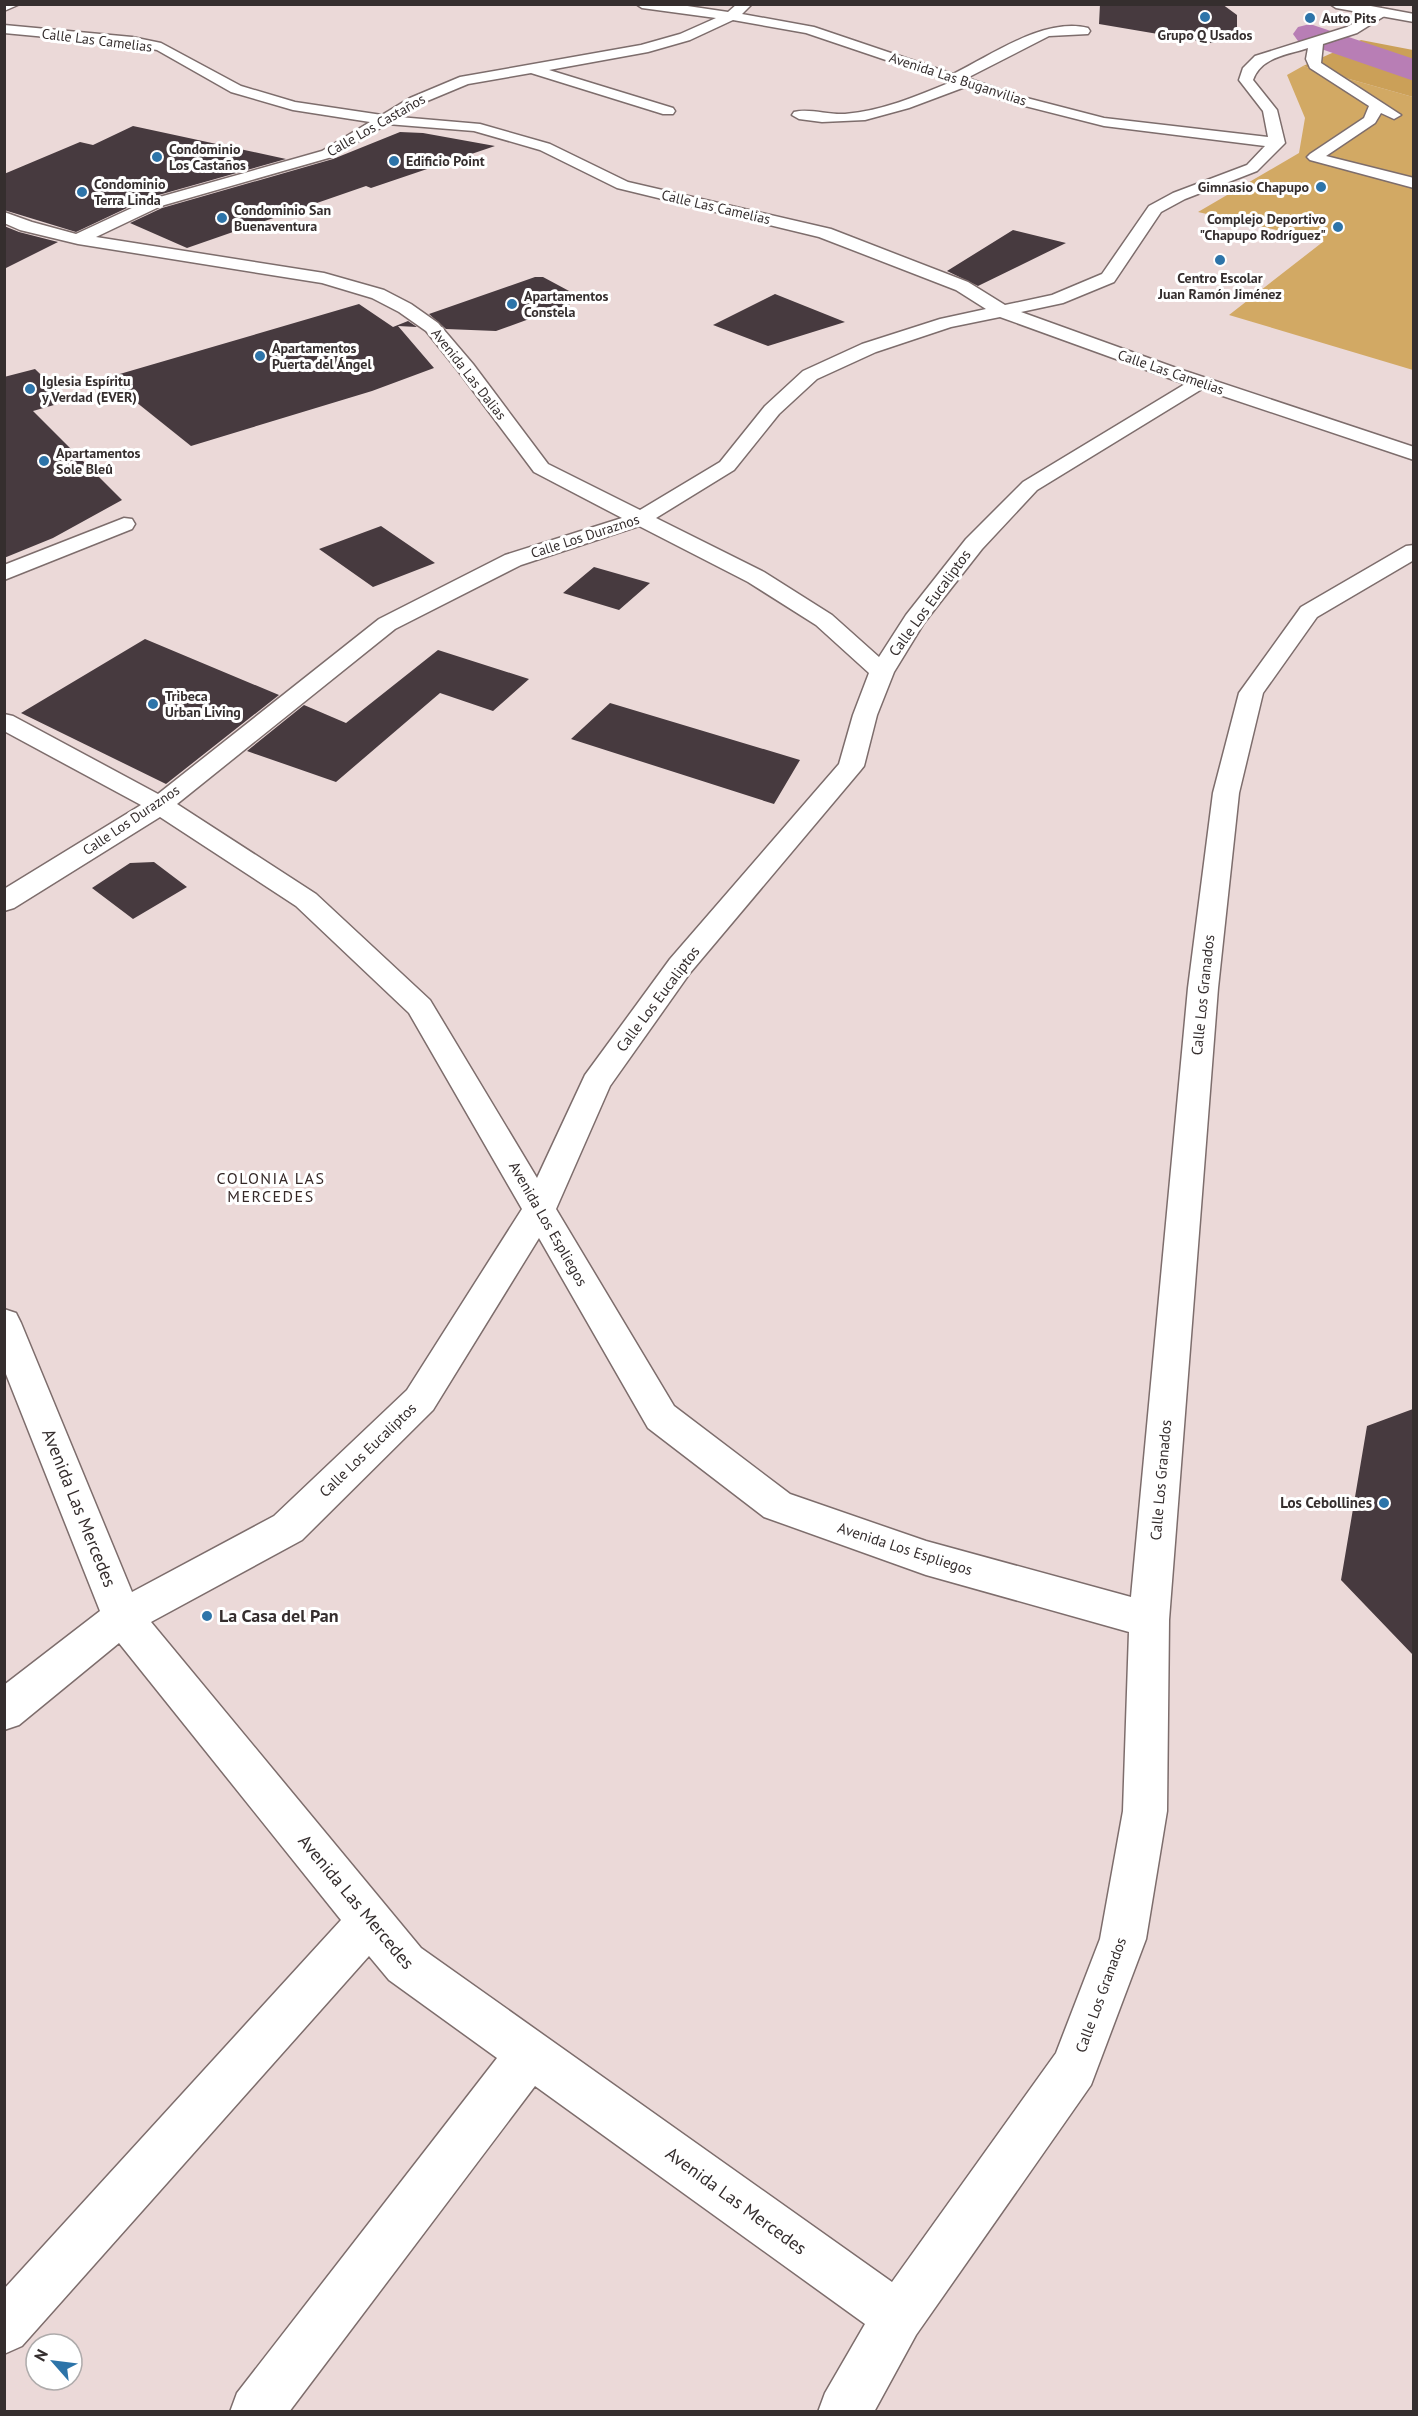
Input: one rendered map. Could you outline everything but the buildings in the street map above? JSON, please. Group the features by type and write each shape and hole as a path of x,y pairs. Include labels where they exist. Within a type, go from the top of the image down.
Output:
{"street":[{"path":"4,7 14,4"},
{"name":"Avenida Las Buganvilias","path":"642,4 731,16 809,30 1014,99 1104,122 1277,143"},
{"name":"Calle Los Castaños","path":"78,239 155,203 327,154 387,120 415,100 465,80 643,49 685,37 731,16 746,4"},
{"path":"1336,4 1413,12"},
{"path":"1374,8 1413,18"},
{"path":"1277,143 1270,110 1246,80 1250,68 1260,59 1352,30 1374,8"},
{"name":"Calle Las Camelias","path":"4,29 121,40 161,47 237,89 293,106 387,120 475,127 545,147 622,185 825,233 962,286 1004,312 1413,454"},
{"path":"799,115 819,118 864,117 907,106 1046,33 1063,30 1083,31"},
{"path":"1316,43 1313,59 1315,65 1394,115"},
{"path":"531,68 668,111"},
{"path":"1377,105 1370,120 1315,157 1413,183"},
{"name":"Calle Los Duraznos","path":"4,902 160,804 387,624 513,560 640,519 727,466 772,410 810,375 880,345 946,323 1057,299 1108,278 1155,209 1179,196 1252,168 1277,143"},
{"name":"Avenida Las Dalias","path":"4,217 26,226 78,239 324,278 378,294 405,308 432,327 466,368 541,468 756,578 824,620 882,672"},
{"name":"Calle Los Eucaliptos","path":"4,1711 122,1617 288,1528 420,1400 539,1210 596,1083 680,966 851,766 882,672 903,637 974,544 1030,486 1201,382"},
{"path":"4,573 124,524"},
{"name":"Calle Los Granados","path":"844,2412 898,2317 1074,2068 1123,1939 1146,1811 1149,1620 1203,988 1226,793 1251,693 1309,612 1413,551"},
{"path":"847,639 903,637"},
{"name":"Avenida Los Espliegos","path":"4,722 160,804 306,900 420,1007 661,1417 777,1506 926,1558 1149,1620"},
{"name":"Avenida Las Mercedes","path":"4,1323 122,1617 405,1964 898,2317"},
{"path":"4,2328 370,1921"},
{"path":"256,2412 530,2054"}],"shaded area":[{"path":"1361,40 1413,50 1413,97 1303,66"},
{"name":"Complejo Deportivo \"Chapupo Rodríguez\"","path":"1303,66 1413,97 1413,370 1229,315 1324,241 1198,212 1299,153 1305,118 1287,75"}],"waterway":[{"path":"1310,34 1414,71"}],"place":[{"name":"Grupo Q Usados","path":"1205,17"},
{"name":"Auto Pits","path":"1310,18"},
{"name":"Condominio Los Castaños","path":"157,157"},
{"name":"Edificio Point","path":"394,161"},
{"name":"Gimnasio Chapupo","path":"1321,187"},
{"name":"Condominio Terra Linda","path":"82,192"},
{"name":"Condominio San Buenaventura","path":"222,218"},
{"name":"Complejo Deportivo \"Chapupo Rodríguez\"","path":"1338,227"},
{"name":"Centro Escolar Juan Ramón Jiménez","path":"1220,260"},
{"name":"Apartamentos Constela","path":"512,304"},
{"name":"Apartamentos Puerta del Ángel","path":"260,356"},
{"name":"Iglesia Espíritu y Verdad (EVER)","path":"30,389"},
{"name":"Apartamentos Sole Bleû","path":"44,461"},
{"name":"Tribeca Urban Living","path":"153,704"},
{"name":"Los Cebollines","path":"1384,1503"},
{"name":"La Casa del Pan","path":"207,1616"}],"district":[{"name":"COLONIA LAS MERCEDES","path":"271,1187"}]}
